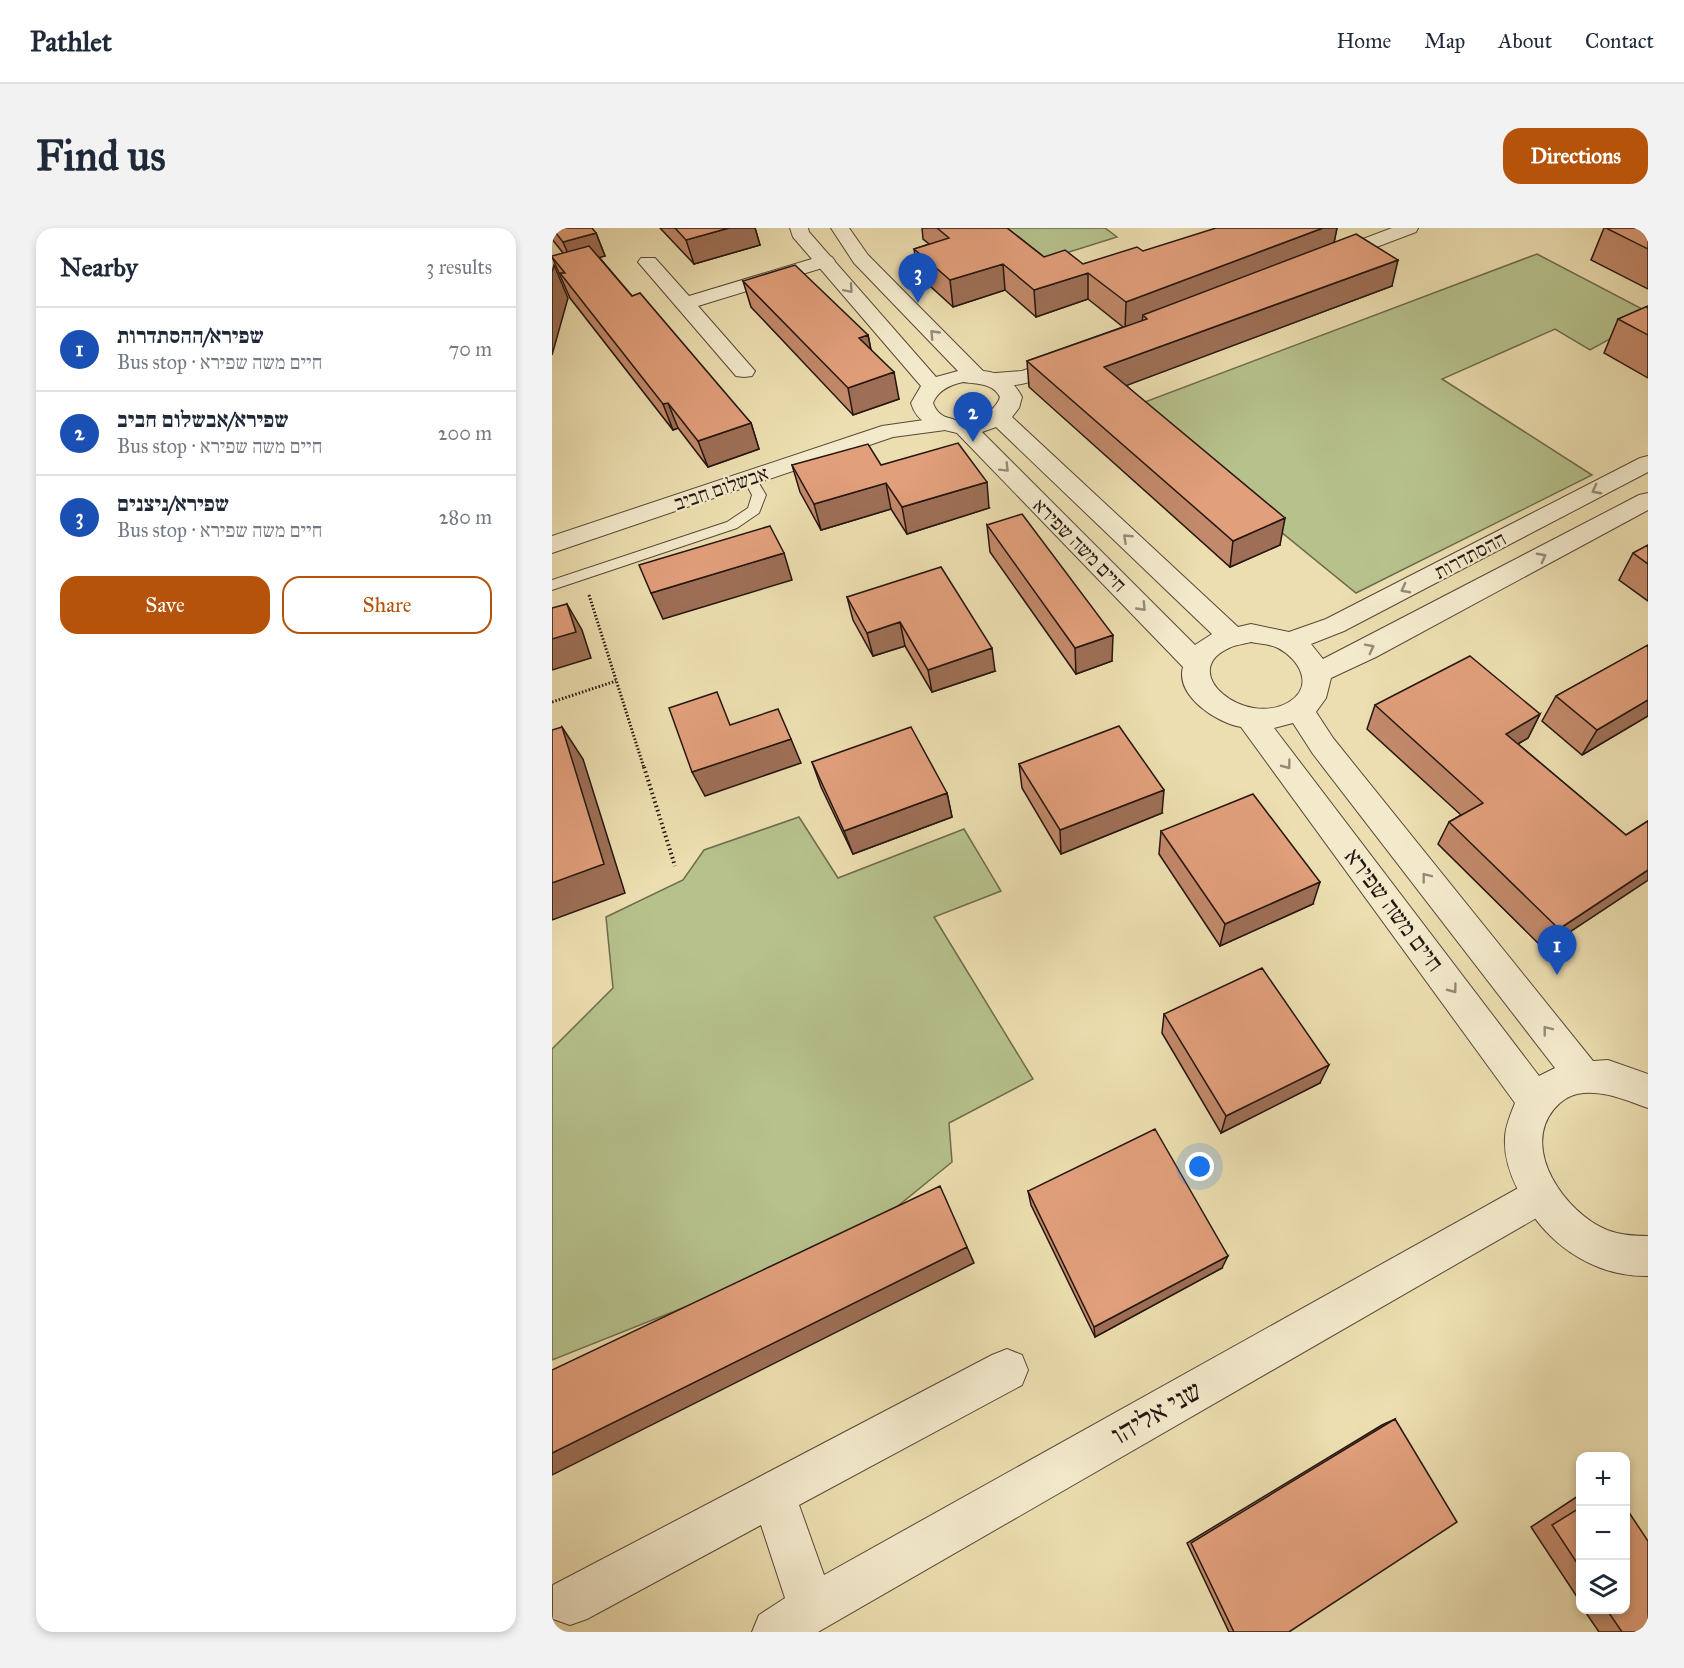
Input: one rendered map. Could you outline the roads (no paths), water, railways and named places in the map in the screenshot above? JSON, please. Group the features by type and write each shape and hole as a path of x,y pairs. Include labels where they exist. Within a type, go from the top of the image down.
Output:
{"street":[{"path":"799,228 933,387"},
{"path":"840,228 861,259 983,378"},
{"path":"1317,263 1376,233 1409,228"},
{"path":"685,304 825,261"},
{"path":"648,262 744,371"},
{"path":"924,409 924,397 933,387 952,378 983,378 1018,386 1082,355"},
{"path":"1000,418 1008,411 1018,386"},
{"name":"אבשלום חביב","path":"890,431 924,409"},
{"name":"חיים משה שפירא","path":"924,409 935,420 955,426 1196,663"},
{"name":"אבשלום חביב","path":"552,545 890,431 990,423 1000,418"},
{"name":"חיים משה שפירא","path":"1000,418 1231,636"},
{"name":"ההסתדרות","path":"1289,642 1335,625 1648,462"},
{"name":"ההסתדרות","path":"1317,673 1366,650 1648,501"},
{"path":"1251,633 1271,635 1289,642 1302,651 1317,673 1316,687 1310,700 1299,710 1276,718 1251,719 1230,714 1213,704 1201,692 1195,677 1196,663 1203,651 1215,642 1231,636 1251,633"},
{"name":"חיים משה שפירא","path":"1299,710 1323,746 1583,1076"},
{"name":"חיים משה שפירא","path":"1251,719 1536,1101"},
{"path":"1648,1091 1632,1083 1607,1077 1583,1076 1565,1081 1549,1089 1536,1101 1525,1120 1522,1144 1526,1170 1538,1196 1557,1218 1580,1237 1607,1250 1635,1257 1648,1256"},
{"name":"שני אליהו","path":"794,1620 1538,1196"},
{"path":"570,1602 1007,1370"},
{"path":"773,1494 794,1620"}],"lane":[{"path":"552,585 732,525 754,510 759,495 749,478"}],"place":[{"name":"שפירא/ניצנים","path":"918,303"},
{"name":"שפירא/אבשלום חביב","path":"973,442"},
{"name":"שפירא/ההסתדרות","path":"1557,975"}]}
